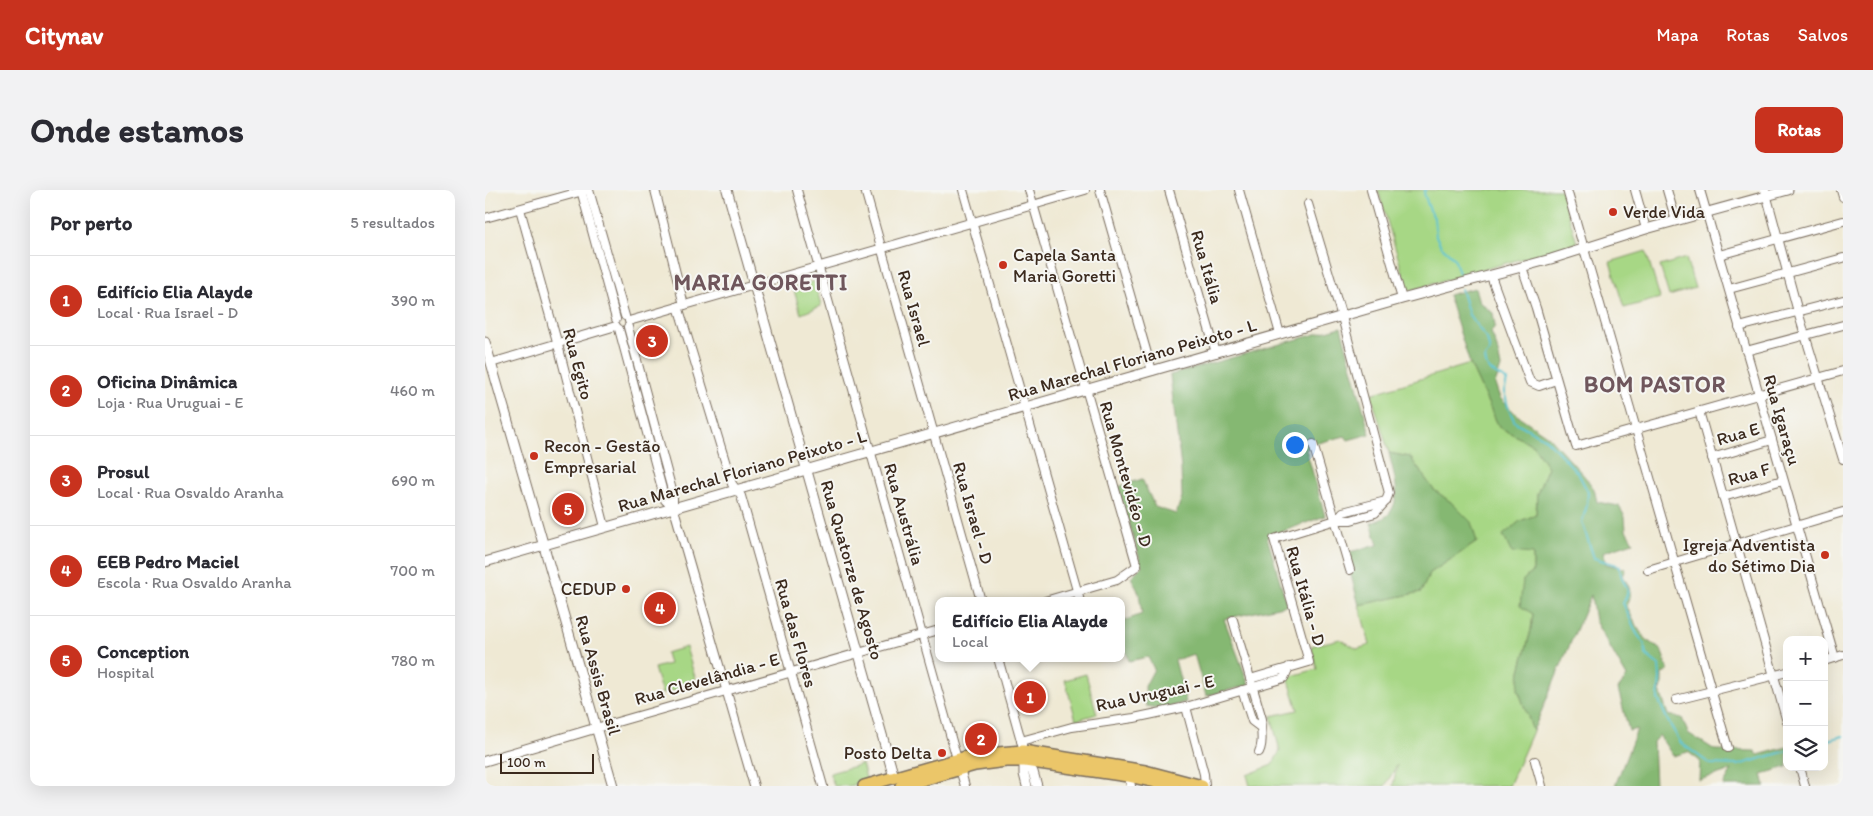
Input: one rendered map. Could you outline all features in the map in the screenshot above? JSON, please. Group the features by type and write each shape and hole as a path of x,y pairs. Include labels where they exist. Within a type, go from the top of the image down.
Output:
{"main road":[{"name":"Rua Uruguai - E","path":"865,786 897,783 959,764 996,762 1023,751"},
{"path":"1023,751 1174,786"},
{"path":"1129,777 1189,782 1203,786"}],"street":[{"path":"485,218 584,190"},
{"path":"584,190 599,221 673,494 673,508 754,786"},
{"path":"584,190 589,224 665,500 673,508"},
{"name":"Rua das Flores","path":"655,190 681,306 732,484 741,496 823,786"},
{"name":"Rua Quatorze de Agosto","path":"727,190 897,783"},
{"name":"Rua Austrália","path":"797,190 965,786"},
{"name":"Rua Israel","path":"865,190 934,434"},
{"path":"963,190 1079,597"},
{"name":"Rua Montevidéo - D","path":"1029,190 1137,566 1117,580 1077,592"},
{"path":"617,325 622,330 627,321 1085,190"},
{"path":"1100,190 1152,371"},
{"name":"Rua Itália","path":"1169,190 1216,353"},
{"path":"1239,190 1280,334"},
{"path":"1371,190 1403,299"},
{"path":"1567,190 1729,748"},
{"path":"1635,190 1646,229"},
{"path":"1667,190 1676,221"},
{"name":"Rua Igaraçu","path":"1700,190 1783,480 1839,656"},
{"name":"Rua Marechal Floriano Peixoto - L","path":"485,562 1403,299 1491,276 1766,193 1788,190"},
{"path":"1841,190 1843,197"},
{"path":"1766,193 1798,312 1843,459"},
{"path":"1308,204 1342,317 1389,493 1386,501 1375,513 1351,520 1336,520"},
{"name":"Rua Egito","path":"520,209 558,344 605,527"},
{"path":"589,224 599,221"},
{"path":"1719,255 1843,221"},
{"path":"598,255 607,253"},
{"path":"1729,290 1843,258"},
{"path":"1522,267 1536,308 1576,446 1843,372"},
{"path":"1491,276 1530,382 1539,386 1556,380"},
{"path":"608,290 617,287"},
{"path":"1739,327 1843,300"},
{"path":"617,325 619,316 627,321"},
{"path":"487,364 617,325"},
{"path":"1746,351 1843,326"},
{"name":"Rua Assis Brasil","path":"485,342 487,364 543,545 613,786"},
{"path":"1699,411 1783,709"},
{"path":"644,423 653,420"},
{"name":"Rua Israel - D","path":"934,434 980,597"},
{"name":"Rua E","path":"1712,458 1772,440"},
{"path":"1313,444 1350,570"},
{"name":"Rua F","path":"1723,497 1783,480"},
{"path":"1648,570 1843,512"},
{"name":"Rua Itália - D","path":"1309,662 1274,540 1336,520"},
{"path":"1059,597 1077,592"},
{"path":"1233,620 1262,718 1260,727 1263,742 1259,752"},
{"name":"Rua Clevelândia - E","path":"485,761 935,631"},
{"path":"999,662 1023,751 1037,786"},
{"name":"Rua Uruguai - E","path":"1250,679 1309,662"},
{"name":"Rua Uruguai - E","path":"1023,751 1072,727 1134,718 1186,707 1284,678 1289,668"},
{"path":"1675,700 1783,673"},
{"path":"1242,690 1252,721 1260,727"},
{"path":"1186,707 1203,774 1203,786"},
{"path":"1252,721 1262,718"},
{"path":"1023,751 1024,774 1027,786"},
{"path":"1535,761 1542,786"},
{"path":"1801,771 1805,786"}],"green space":[{"path":"1378,190 1561,190 1577,243 1408,291"},
{"path":"1646,251 1660,298 1624,308 1610,262"},
{"path":"1686,258 1695,288 1669,296 1660,266"},
{"path":"815,281 821,306 801,314 793,287"},
{"path":"1475,288 1479,302 1493,313 1495,326 1491,332 1501,367 1495,384 1500,398 1517,415 1548,436 1586,478 1594,489 1597,502 1619,506 1625,517 1626,530 1633,542 1603,552 1606,564 1626,569 1623,576 1630,591 1627,606 1644,637 1661,649 1668,670 1662,674 1660,691 1668,715 1682,718 1688,733 1715,750 1755,751 1758,755 1783,748 1783,768 1762,774 1765,786 1723,786 1732,770 1699,780 1700,761 1688,752 1673,756 1659,735 1653,742 1655,786 1615,786 1637,729 1629,731 1618,689 1627,677 1595,621 1591,595 1533,731 1518,689 1520,671 1531,630 1533,614 1520,606 1523,580 1533,571 1533,554 1511,552 1503,535 1520,521 1536,515 1537,494 1548,467 1533,445 1499,427 1470,364 1448,295"},
{"path":"1341,327 1370,434 1348,440 1345,436 1318,443 1306,449 1325,516 1267,537 1287,605 1224,619 1249,685 1206,696 1194,654 1175,660 1186,702 1163,709 1146,706 1145,686 1154,669 1148,657 1129,661 1125,647 1125,621 1142,614 1139,593 1131,577 1142,566 1118,487 1142,479 1155,507 1176,514 1182,497 1181,468 1170,375"},
{"path":"1470,364 1499,427 1533,445 1548,467 1537,494 1536,515 1520,521 1533,553 1533,571 1523,580 1533,614 1531,630 1520,671 1518,689 1533,731 1509,786 1393,786 1397,765 1385,786 1250,786 1247,775 1272,765 1280,751 1271,716 1298,710 1288,677 1317,669 1311,646 1340,639 1357,649 1370,645 1359,605 1421,592 1430,573 1477,542 1452,503 1433,489 1410,457 1389,453 1371,394"},
{"path":"1389,453 1410,457 1433,489 1452,503 1471,522 1477,542 1430,573 1421,592 1359,605 1345,553 1378,545 1371,523 1389,514 1393,507 1396,492"},
{"path":"686,647 697,684 662,694 654,668 669,664 666,653"},
{"path":"1086,674 1097,714 1076,720 1065,680"},
{"path":"862,764 867,781 849,786 834,786 830,773"}],"waterway":[{"path":"1425,190 1424,193 1434,218 1436,236 1441,246 1454,258 1459,273"},
{"path":"1461,289 1469,315 1487,339 1490,351 1485,357 1487,367 1507,381 1504,392 1509,410 1515,422 1546,439 1578,473 1588,492 1587,505 1582,522 1594,558 1620,566 1620,573 1627,588 1623,603 1637,634 1644,643 1646,655 1659,665 1658,699 1681,743 1710,764 1738,765 1783,752"},
{"path":"1828,740 1843,736"}],"place":[{"name":"Verde Vida","path":"1613,212"},
{"name":"Capela Santa Maria Goretti","path":"1003,265"},
{"name":"Prosul","path":"652,341"},
{"name":"Recon - Gestão Empresarial","path":"534,456"},
{"name":"Conception","path":"568,509"},
{"name":"Igreja Adventista do Sétimo Dia","path":"1825,555"},
{"name":"CEDUP","path":"626,589"},
{"name":"EEB Pedro Maciel","path":"660,608"},
{"name":"Edifício Elia Alayde","path":"1030,697"},
{"name":"Oficina Dinâmica","path":"981,739"},
{"name":"Posto Delta","path":"942,753"}],"district":[{"name":"MARIA GORETTI","path":"761,282"},
{"name":"BOM PASTOR","path":"1655,384"}]}
